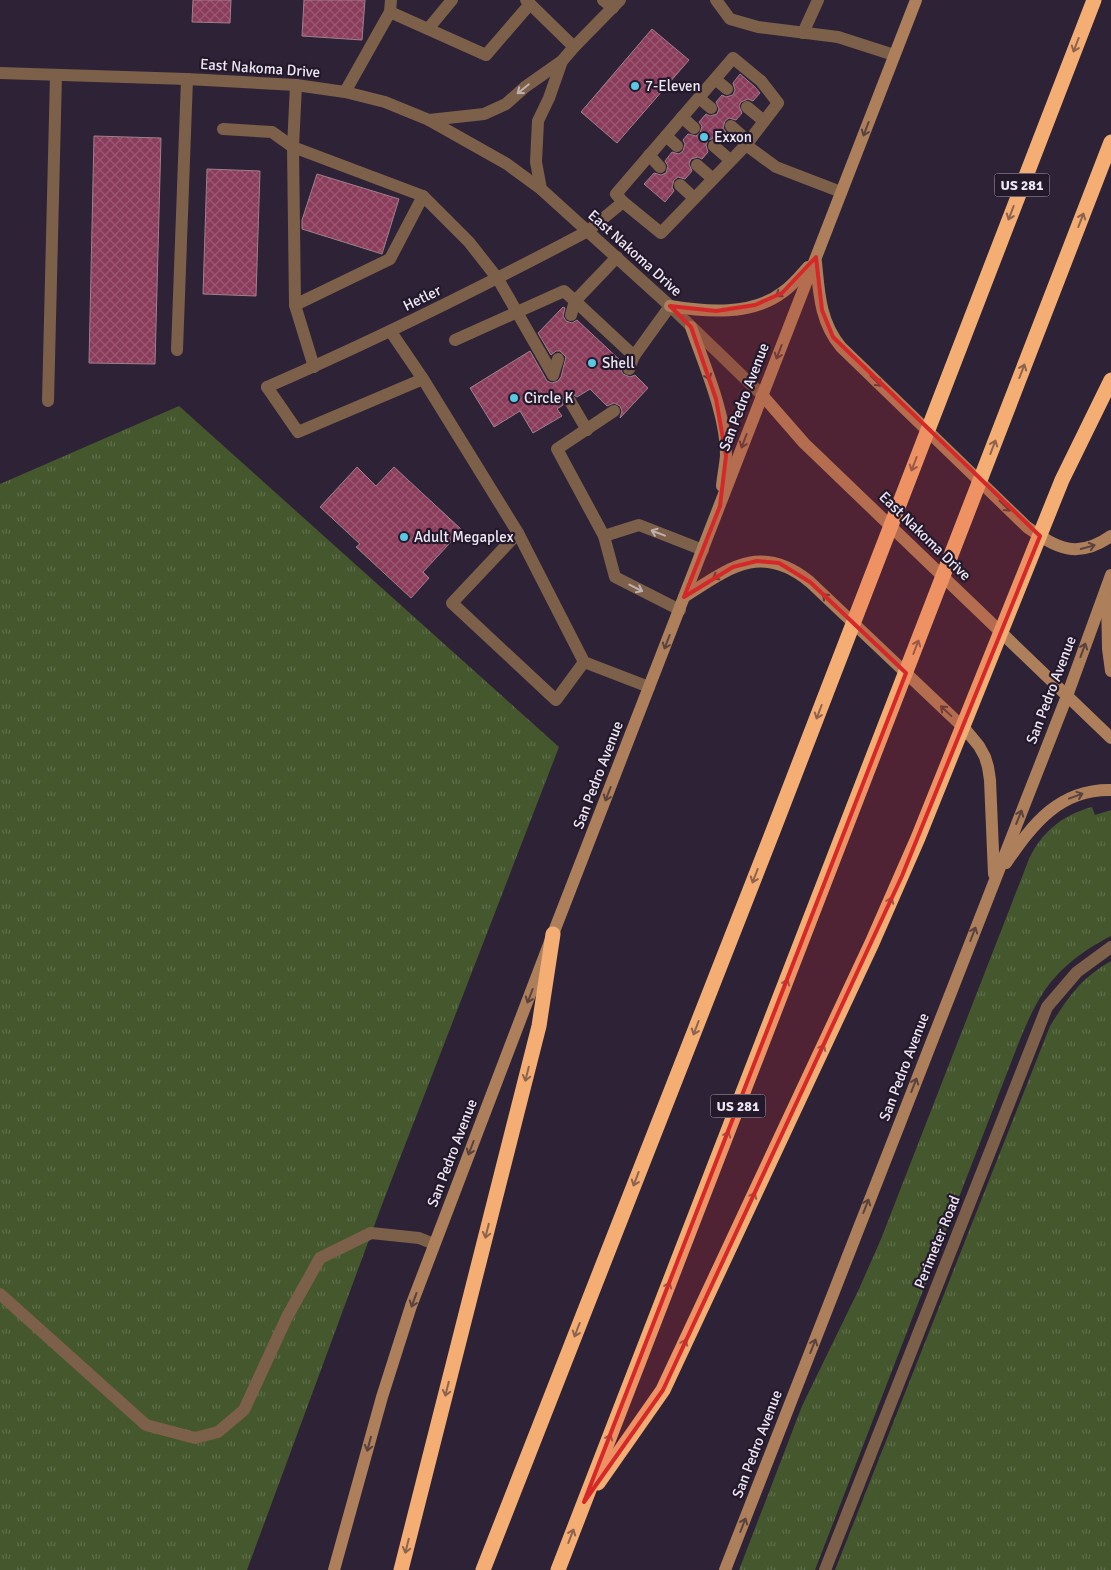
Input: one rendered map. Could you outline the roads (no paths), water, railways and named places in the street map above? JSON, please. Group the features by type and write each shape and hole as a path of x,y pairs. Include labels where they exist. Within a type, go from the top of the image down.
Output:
{"highway":[{"name":"US 281","path":"483,1570 773,831 1094,0"},
{"name":"US 281","path":"558,1570 1111,142"},
{"path":"584,1502 663,1390 902,876 1062,480 1111,380"},
{"path":"401,1570 539,1026 554,934"}],"main road":[{"name":"San Pedro Avenue","path":"334,1570 393,1361 434,1244 916,0"},
{"path":"670,306 716,311 755,306 782,293 797,280 816,257"},
{"path":"816,257 822,310 833,337 841,347 1027,526 1044,538 1073,550 1095,546 1111,536"},
{"path":"691,327 716,399 725,439 726,456 720,506"},
{"name":"East Nakoma Drive","path":"762,396 804,443 1111,738"},
{"path":"684,597 732,567 757,562 772,562 786,566 810,582 965,729 986,756 990,780 994,879"},
{"name":"San Pedro Avenue","path":"725,1570 1066,696 1109,580"},
{"path":"1109,580 1106,624 1111,670"},
{"path":"994,879 1025,835 1052,808 1080,793 1111,790"}],"street":[{"path":"428,29 452,0"},
{"path":"716,0 730,19 758,27 838,37 894,55"},
{"path":"803,33 818,0"},
{"path":"345,92 391,6 428,29 486,55 528,2 574,47"},
{"path":"429,120 484,114 506,104 525,87 562,61 612,3"},
{"path":"733,58 761,81 778,103 747,143 661,233 616,194 699,98 733,58"},
{"path":"541,189 536,162 538,121 549,98 562,61"},
{"name":"East Nakoma Drive","path":"0,73 187,79 296,85 345,92 385,102 429,120 507,164 541,189 670,306 762,396"},
{"path":"48,401 56,75"},
{"path":"177,350 187,79"},
{"path":"715,79 727,90"},
{"path":"296,85 293,147 295,305 314,367"},
{"path":"699,98 711,108"},
{"path":"748,107 764,121"},
{"path":"682,117 694,128"},
{"path":"731,126 747,143 776,167 841,192"},
{"path":"222,129 272,132 293,147 423,196 469,242 498,279 554,375 558,359"},
{"path":"666,136 677,146"},
{"path":"714,146 730,160"},
{"path":"649,155 660,167"},
{"path":"697,165 712,179"},
{"path":"680,185 694,198"},
{"path":"295,305 390,259 423,196"},
{"name":"Hetler","path":"423,379 298,432 267,387 391,332 498,279 588,231 623,202"},
{"path":"572,315 575,301 617,257"},
{"path":"455,340 564,291 634,356"},
{"path":"629,369 634,356 670,306"},
{"path":"391,332 423,379 518,533 584,662 650,687"},
{"path":"570,401 587,430"},
{"path":"614,411 557,449 604,536 615,577 680,610"},
{"path":"604,536 639,525 703,550"},
{"path":"518,533 452,603 556,700 584,662"},
{"name":"Perimeter Road","path":"825,1570 1047,1007 1077,972 1111,947"},
{"path":"0,1294 146,1425 195,1438 218,1432 244,1410 287,1316 320,1258 371,1233 419,1238 434,1244"}],"place":[{"name":"7-Eleven","path":"635,86"},
{"name":"Exxon","path":"704,137"},
{"name":"Shell","path":"592,363"},
{"name":"Circle K","path":"514,398"},
{"name":"Adult Megaplex","path":"404,537"}]}
